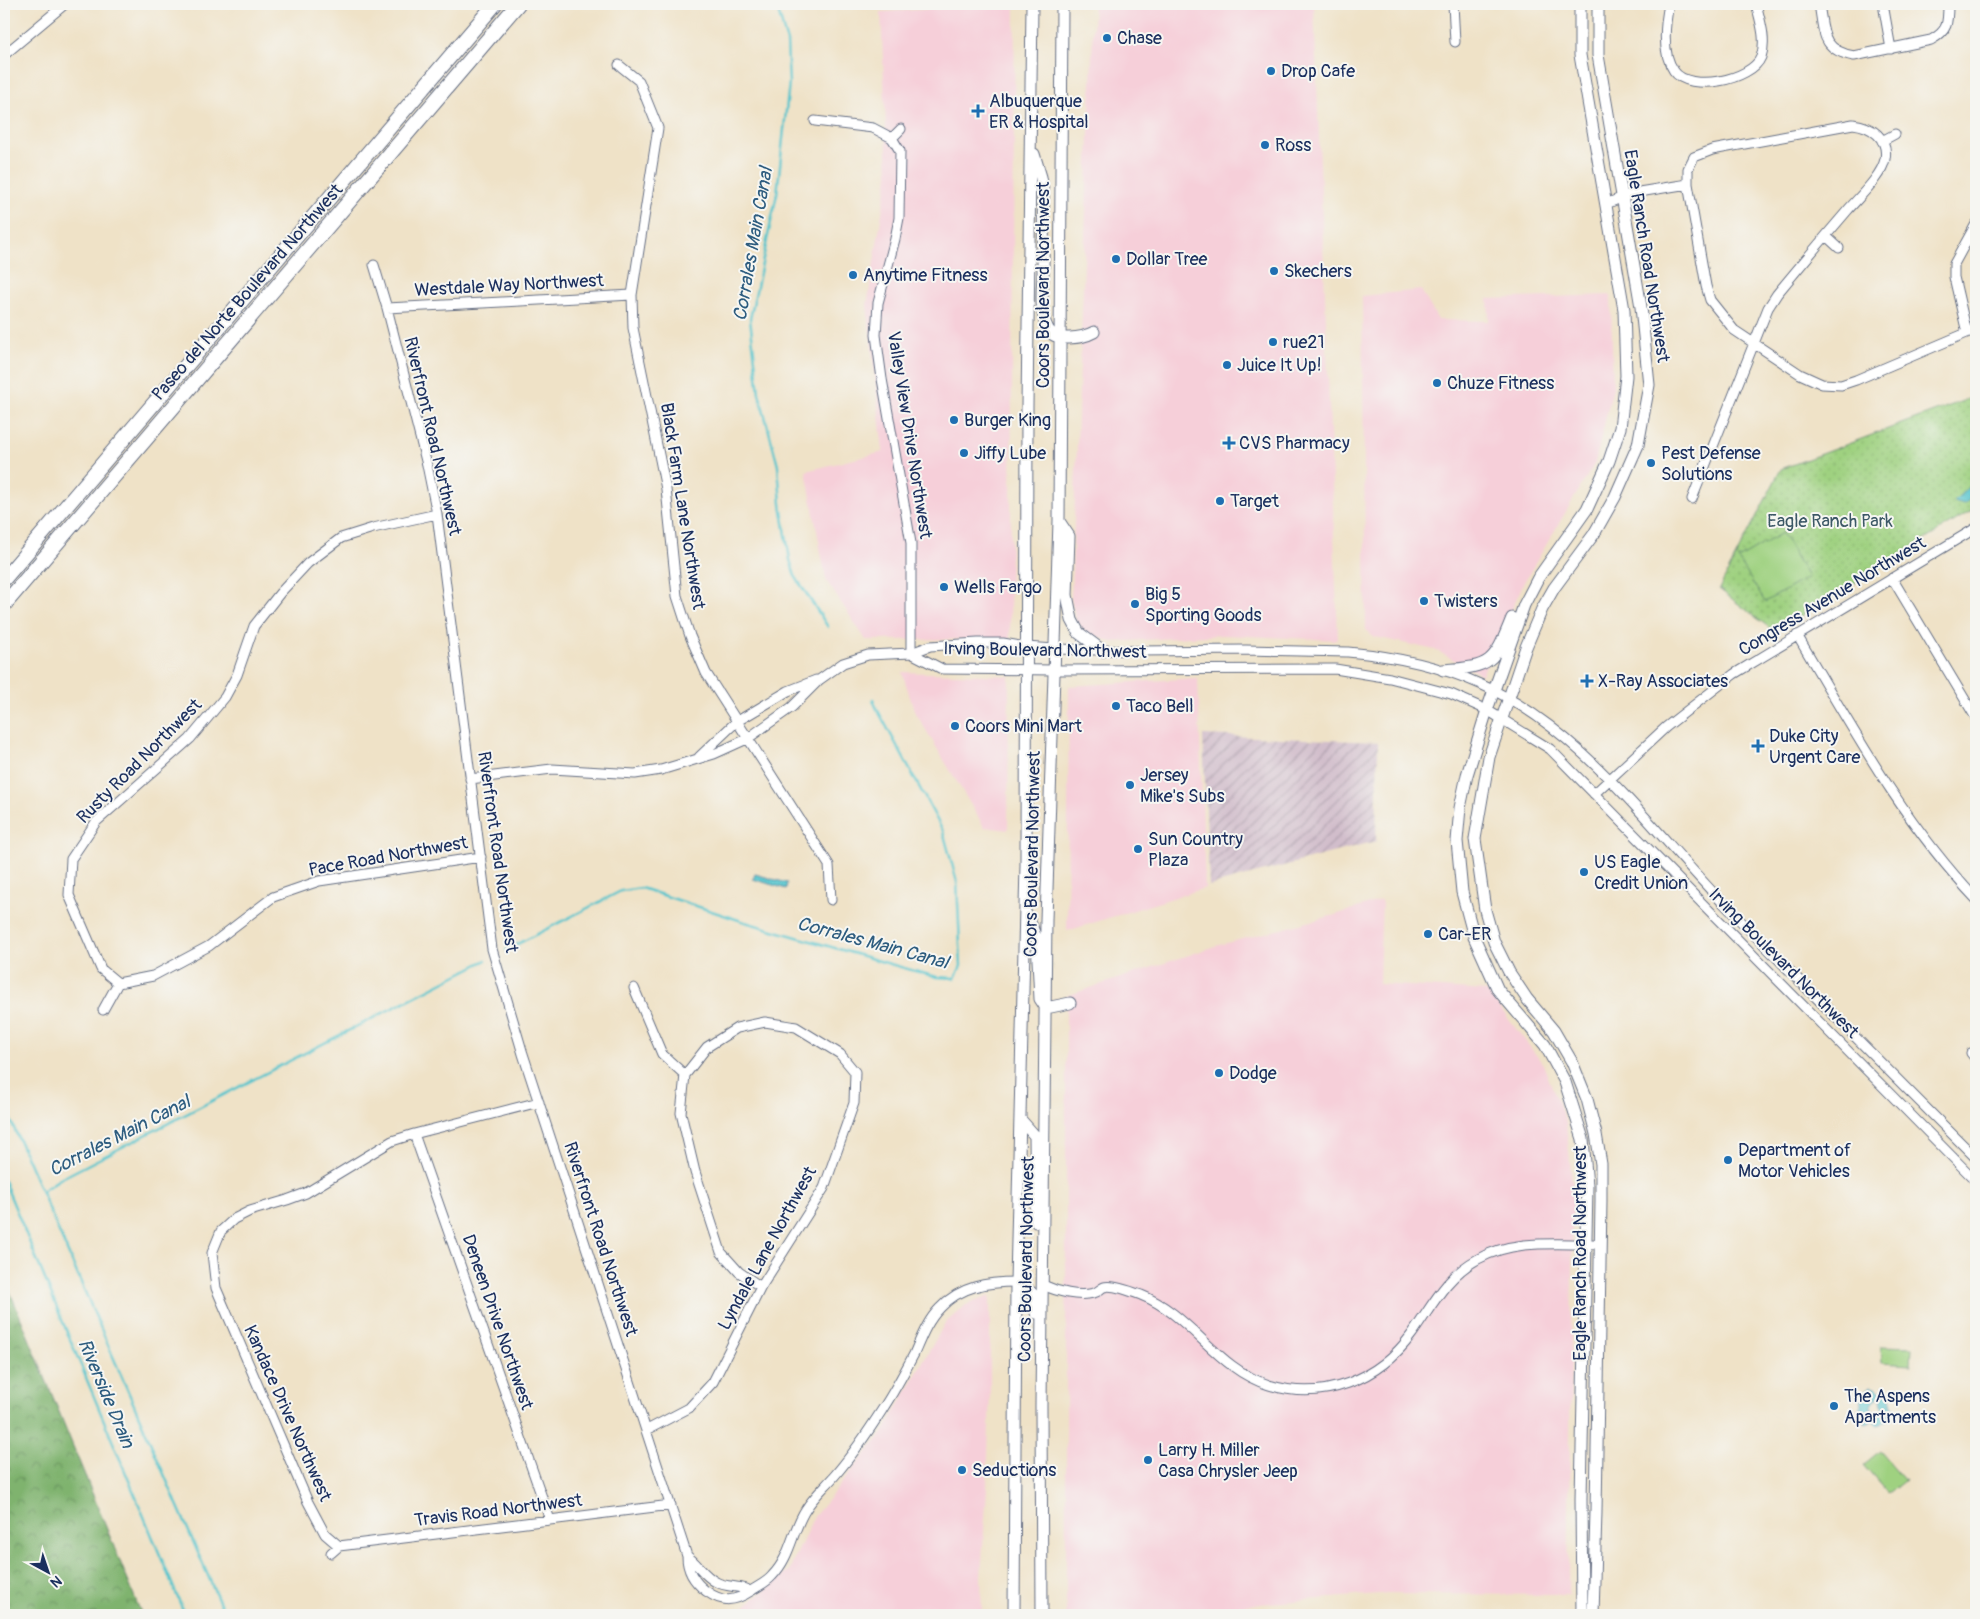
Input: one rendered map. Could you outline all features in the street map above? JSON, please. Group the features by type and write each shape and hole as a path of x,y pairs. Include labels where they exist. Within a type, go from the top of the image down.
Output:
{"highway":[{"name":"Paseo del Norte Boulevard Northwest","path":"4,579 495,4"},
{"name":"Paseo del Norte Boulevard Northwest","path":"4,605 518,4"}],"main road":[{"name":"Coors Boulevard Northwest","path":"1014,1615 1016,1282 1025,907 1028,670 1026,648 1027,408 1032,4"},
{"name":"Coors Boulevard Northwest","path":"1042,1615 1042,1285 1046,920 1059,521 1062,4"},
{"name":"Eagle Ranch Road Northwest","path":"1580,4 1580,55 1624,310 1626,376 1620,428 1609,461 1587,509 1538,578 1526,600 1487,710 1467,775 1460,808 1458,858 1462,892 1474,937 1498,990 1544,1046 1565,1082 1583,1139 1587,1186 1584,1244 1581,1499 1588,1601 1593,1615"},
{"name":"Eagle Ranch Road Northwest","path":"1582,1615 1588,1601 1596,1512 1601,1164 1587,1099 1572,1062 1554,1031 1527,999 1509,972 1494,942 1484,910 1475,838 1489,756 1526,647 1542,610 1560,579 1594,534 1606,514 1638,445 1649,385 1640,306 1598,55 1598,4"},
{"path":"1031,148 1039,169 1043,190 1042,292 1048,331 1060,337 1086,336 1094,332"},
{"path":"1059,521 1069,536 1067,595 1072,620 1079,633 1103,650"},
{"path":"1443,670 1474,667 1485,662 1495,654 1502,644 1528,581 1535,572 1549,562"},
{"path":"1025,907 1037,941 1040,999 1046,1008 1070,1003"},
{"path":"1020,1119 1035,1136 1036,1276 1042,1285"},
{"path":"1016,1282 1032,1291 1036,1301 1036,1464 1041,1502"}],"street":[{"path":"4,55 65,4"},
{"path":"1454,4 1455,42"},
{"path":"1669,4 1666,48 1669,63 1674,73 1684,80 1696,83 1745,74 1754,68 1761,57 1764,46 1756,4"},
{"path":"1819,4 1827,41 1833,49 1842,54 1854,56 1931,40 1941,35 1946,28 1948,4"},
{"path":"1883,4 1891,49"},
{"name":"Black Farm Lane Northwest","path":"619,64 639,81 658,128 632,295 633,328 666,489 677,596 690,636 706,673 829,865 832,900"},
{"path":"816,121 873,128 892,138 901,129"},
{"path":"1692,499 1755,343 1768,308 1777,294 1880,171 1885,161 1886,152 1882,141 1875,131 1864,125 1853,124 1712,150 1694,157 1688,169 1688,184 1710,300 1734,330 1755,343 1800,374 1822,384 1841,385 1976,329"},
{"path":"1882,141 1895,134"},
{"name":"Valley View Drive Northwest","path":"892,138 900,151 901,157 899,218 896,239 880,292 876,335 911,543 911,653"},
{"path":"1606,204 1633,193 1688,184"},
{"path":"1967,333 1954,278 1954,264 1976,224"},
{"path":"1826,236 1839,248"},
{"name":"Riverfront Road Northwest","path":"374,265 387,308 427,465 437,514 492,950 539,1102 671,1505 690,1572 703,1589 718,1597 732,1600 739,1599 750,1591"},
{"name":"Westdale Way Northwest","path":"387,308 632,295"},
{"name":"Rusty Road Northwest","path":"118,983 102,969 69,895 71,859 91,829 96,822 190,739 225,697 237,675 254,626 280,593 308,563 341,538 373,528 437,514"},
{"name":"Congress Avenue Northwest","path":"1594,794 1647,744 1698,700 1746,666 1976,528"},
{"path":"1892,578 1976,718"},
{"path":"1797,635 1916,827 1942,861 1976,899"},
{"name":"Irving Boulevard Northwest","path":"911,653 930,646 978,643 1003,643 1026,648 1055,649 1348,652 1393,658 1443,670 1494,691 1509,699 1560,735 1608,780 1722,902 1976,1158"},
{"path":"470,779 552,769 635,774 661,770 727,750 747,739 792,707 818,680 843,663 859,657 876,654 911,653"},
{"name":"Irving Boulevard Northwest","path":"911,653 942,668 1028,670 1335,669 1390,678 1440,690 1487,710 1550,749 1976,1182"},
{"path":"697,759 736,722 788,691 818,680"},
{"name":"Pace Road Northwest","path":"118,983 153,976 209,946 273,898 319,881 481,857"},
{"path":"103,1010 118,983"},
{"path":"634,988 662,1054 685,1075 681,1113 695,1172 721,1252 739,1272 760,1287"},
{"name":"Lyndale Lane Northwest","path":"647,1430 689,1408 713,1382 760,1287 824,1188 854,1103 855,1072 840,1054 796,1027 765,1022 738,1028 707,1046 685,1075"},
{"name":"Kandace Drive Northwest","path":"339,1546 325,1534 308,1502 216,1288 212,1253 221,1231 234,1219 250,1211 306,1193 392,1141 539,1102"},
{"name":"Deneen Drive Northwest","path":"414,1134 550,1520"},
{"path":"1042,1285 1069,1293 1092,1293 1105,1287 1132,1292 1164,1306 1183,1321 1220,1358 1235,1370 1252,1379 1287,1390 1318,1390 1338,1387 1357,1380 1391,1358 1412,1333 1430,1304 1447,1283 1466,1266 1478,1259 1502,1248 1520,1245 1539,1243 1600,1244"},
{"path":"687,1556 704,1574 718,1583 750,1591 766,1582 778,1569 786,1555 805,1510 846,1461 875,1422 898,1383 928,1323 939,1308 954,1296 979,1285 1016,1282"},
{"name":"Travis Road Northwest","path":"339,1546 671,1505"},
{"path":"331,1553 339,1546"}],"shaded area":[{"path":"1015,4 1010,639 866,640 826,580 806,471 883,452 867,305 888,176 881,12"},
{"path":"1094,4 1314,4 1338,640 1222,635 1112,642 1084,631 1076,620 1071,599"},
{"path":"1421,290 1438,320 1489,321 1488,299 1611,295 1613,388 1595,463 1524,582 1482,675 1435,650 1371,636 1366,630 1362,296"},
{"path":"902,672 1009,676 1008,830 984,827 914,710"},
{"name":"Sun Country Plaza","path":"1198,678 1205,888 1067,931 1069,686"},
{"path":"1203,735 1378,742 1376,841 1209,886"},
{"path":"1382,900 1379,984 1487,991 1543,1064 1566,1123 1573,1190 1568,1595 1378,1594 1128,1615 1066,1615 1066,996 1219,945 1335,915"},
{"path":"990,1296 990,1389 987,1489 981,1576 982,1614 734,1615 789,1571 813,1518 883,1433 945,1323 966,1305"}],"green space":[{"name":"Eagle Ranch Park","path":"1976,396 1976,508 1775,632 1719,589 1781,469"},
{"path":"1782,533 1808,577 1765,602 1738,559"},
{"path":"4,1277 142,1615 4,1615"},
{"path":"1881,1346 1912,1347 1911,1365 1882,1363"},
{"path":"1880,1451 1905,1480 1888,1494 1863,1465"}],"water":[{"path":"1976,480 1976,494 1964,504 1954,501"},
{"path":"755,874 787,883 786,889 753,879"},
{"path":"1871,1386 1881,1391 1878,1398 1871,1405 1871,1409 1874,1411 1871,1422 1866,1424 1860,1414 1861,1395"},
{"path":"1886,1390 1890,1395 1892,1405 1898,1412 1897,1416 1877,1425 1874,1422 1877,1413 1883,1409 1881,1399"}],"waterway":[{"name":"Corrales Main Canal","path":"776,4 787,42 789,83 777,194 750,319 759,393 778,466 781,504 790,560 795,576 828,627"},
{"name":"Corrales Main Canal","path":"506,950 621,891 641,888 745,922 904,968 937,977 955,978 961,966 957,882 943,831 873,699"},
{"name":"Corrales Main Canal","path":"42,1191 58,1180 486,960"},
{"name":"Corrales Main Canal","path":"4,1105 225,1615"},
{"name":"Riverside Drain","path":"4,1181 185,1615"}],"place":[{"name":"Chase","path":"1107,38"},
{"name":"Drop Cafe","path":"1271,71"},
{"name":"Albuquerque ER & Hospital","path":"978,111"},
{"name":"Ross","path":"1265,145"},
{"name":"Dollar Tree","path":"1116,259"},
{"name":"Skechers","path":"1274,271"},
{"name":"Anytime Fitness","path":"853,275"},
{"name":"rue21","path":"1273,342"},
{"name":"Juice It Up!","path":"1227,365"},
{"name":"Chuze Fitness","path":"1437,383"},
{"name":"Burger King","path":"954,420"},
{"name":"CVS Pharmacy","path":"1229,443"},
{"name":"Jiffy Lube","path":"964,453"},
{"name":"Pest Defense Solutions","path":"1651,463"},
{"name":"Target","path":"1220,501"},
{"name":"Wells Fargo","path":"944,587"},
{"name":"Twisters","path":"1424,601"},
{"name":"Big 5 Sporting Goods","path":"1135,604"},
{"name":"X-Ray Associates","path":"1587,681"},
{"name":"Taco Bell","path":"1116,706"},
{"name":"Coors Mini Mart","path":"955,726"},
{"name":"Duke City Urgent Care","path":"1758,746"},
{"name":"Jersey Mike's Subs","path":"1130,785"},
{"name":"Sun Country Plaza","path":"1138,849"},
{"name":"US Eagle Credit Union","path":"1584,872"},
{"name":"Car-ER","path":"1428,934"},
{"name":"Dodge","path":"1219,1073"},
{"name":"Department of Motor Vehicles","path":"1728,1160"},
{"name":"The Aspens Apartments","path":"1834,1406"},
{"name":"Larry H. Miller Casa Chrysler Jeep","path":"1148,1460"},
{"name":"Seductions","path":"962,1470"}]}
